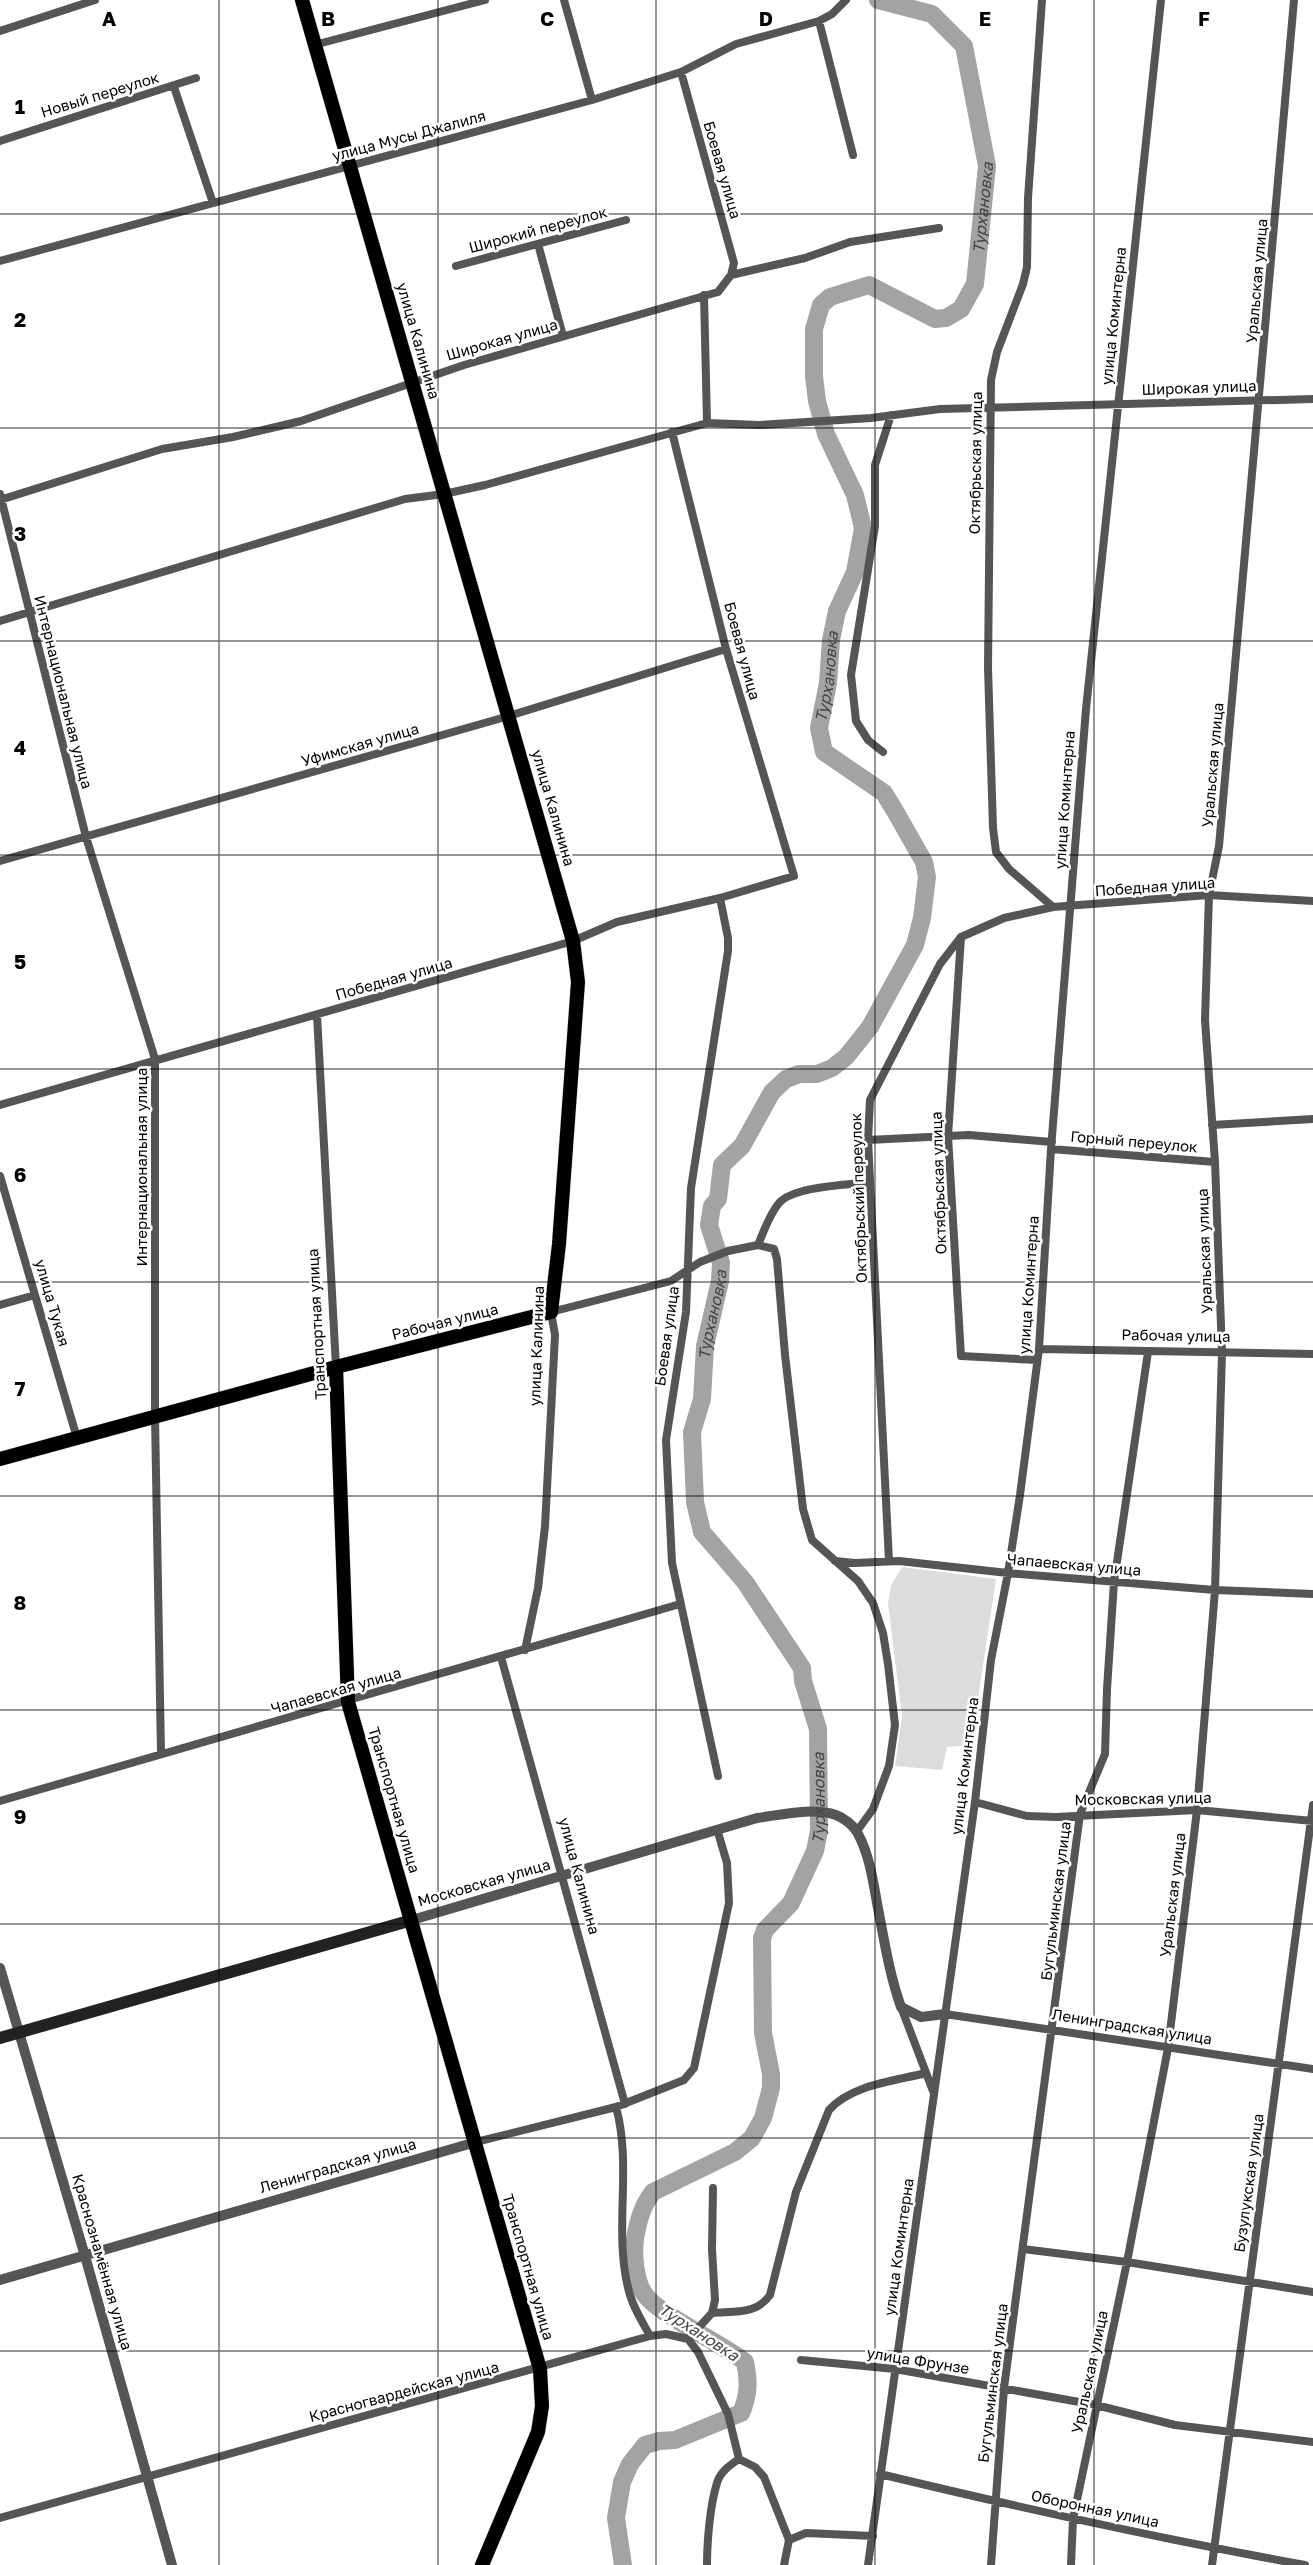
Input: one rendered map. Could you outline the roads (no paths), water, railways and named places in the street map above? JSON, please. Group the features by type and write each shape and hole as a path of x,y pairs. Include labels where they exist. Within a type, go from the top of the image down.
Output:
{"main road":[{"name":"улица Калинина","path":"302,0 573,941 578,982 560,1244 551,1312"},
{"name":"Рабочая улица","path":"0,1460 336,1367 551,1312"},
{"name":"Транспортная улица","path":"336,1367 348,1702 540,2369 542,2406 538,2432 482,2565"},
{"name":"Московская улица","path":"0,2038 412,1920"}],"street":[{"path":"0,31 95,0"},
{"path":"314,45 485,0"},
{"path":"564,0 592,100"},
{"path":"846,0 832,14 819,21 852,154"},
{"name":"Октябрьская улица","path":"1042,0 1028,198 1027,267 1023,284 997,352 991,380 988,668 996,852 1010,869 1053,907"},
{"name":"улица Коминтерна","path":"868,2565 975,1802 991,1660 1008,1573 1039,1349 1051,1145 1086,709 1161,0"},
{"name":"Уральская улица","path":"1071,2565 1073,2518 1127,2262 1168,2048 1197,1810 1215,1590 1222,1353 1215,1162 1205,1020 1209,894 1220,846 1261,399 1294,0"},
{"name":"улица Мусы Джалиля","path":"0,261 592,100 681,72 736,44 819,21"},
{"name":"Боевая улица","path":"681,72 734,263 730,275"},
{"name":"Новый переулок","path":"0,141 174,87 196,78"},
{"name":"Новый переулок","path":"174,87 213,202"},
{"name":"Широкий переулок","path":"456,266 626,220"},
{"name":"Широкая улица","path":"0,498 162,449 233,437 301,421 412,382 718,292 730,275 805,258 850,242 939,228"},
{"path":"537,244 563,336"},
{"path":"0,621 405,499 444,494 707,423 704,295"},
{"name":"Широкая улица","path":"707,423 760,425 871,418 940,409 1313,399"},
{"path":"883,752 868,740 856,721 851,675 875,526 875,465 891,416"},
{"name":"Боевая улица","path":"672,432 726,649 794,876"},
{"name":"Интернациональная улица","path":"0,498 86,837 155,1059 155,1416 161,1753"},
{"name":"Уфимская улица","path":"0,861 509,716 726,649"},
{"name":"Победная улица","path":"0,1105 573,941 617,922 720,898 794,876"},
{"name":"Победная улица","path":"1071,907 1209,894 1313,901"},
{"name":"Боевая улица","path":"718,1776 680,1604 669,1528 666,1440 686,1312 691,1188 728,951 720,898"},
{"name":"Октябрьский переулок","path":"890,1561 868,1140 870,1100 940,964 961,937 1004,918 1053,907 1071,907"},
{"name":"Октябрьская улица","path":"961,937 948,1136 961,1356 1037,1360"},
{"name":"Транспортная улица","path":"317,1015 336,1367"},
{"name":"Горный переулок","path":"1212,1125 1313,1119"},
{"name":"Горный переулок","path":"868,1140 969,1135 1215,1162"},
{"name":"улица Тукая","path":"0,1176 78,1438"},
{"path":"870,1182 814,1189 794,1194 781,1201 771,1215 758,1245 774,1250 777,1259 784,1355 803,1509 812,1540 858,1581 873,1604 883,1633 895,1725 889,1766 873,1809 857,1831 871,1872 891,1978 934,2093"},
{"name":"Рабочая улица","path":"551,1312 671,1281 700,1262 728,1251 758,1245"},
{"path":"0,1305 35,1295"},
{"name":"улица Калинина","path":"525,1650 538,1588 545,1526 555,1335 551,1312"},
{"name":"Рабочая улица","path":"1039,1349 1313,1354"},
{"name":"Бугульминская улица","path":"991,2565 997,2502 996,2468 1004,2388 1080,1814 1105,1754 1114,1582 1148,1352"},
{"name":"Чапаевская улица","path":"834,1561 855,1563 890,1561 1215,1590 1313,1594"},
{"name":"Чапаевская улица","path":"0,1801 680,1604"},
{"name":"улица Калинина","path":"501,1657 625,2104"},
{"name":"Московская улица","path":"975,1802 1027,1816 1197,1810 1312,1820"},
{"name":"Бузулукская улица","path":"1212,2565 1313,1805"},
{"name":"Московская улица","path":"412,1920 757,1818 800,1812 824,1813 842,1819 857,1831"},
{"name":"Ленинградская улица","path":"0,2280 476,2142 616,2107 684,2080 694,2068 729,1903 726,1863 717,1829"},
{"name":"Краснознамённая улица","path":"0,1968 85,2256 172,2565"},
{"path":"901,2007 921,2017 945,2014"},
{"name":"Ленинградская улица","path":"945,2014 1313,2069"},
{"path":"712,2313 752,2310 763,2305 770,2295 796,2192 829,2110 838,2100 851,2094 926,2073"},
{"path":"616,2107 623,2134 623,2254 626,2282 630,2298 650,2336"},
{"path":"713,2188 712,2249 715,2300 712,2313 688,2339 698,2352 728,2414 739,2459 755,2467 764,2477 789,2540 784,2565"},
{"path":"1023,2249 1127,2262 1313,2292"},
{"name":"Красногвардейская улица","path":"0,2518 540,2369 650,2336 666,2334 688,2339"},
{"name":"улица Фрунзе","path":"801,2360 895,2369 1096,2405 1175,2425 1313,2442"},
{"path":"707,2565 707,2547 717,2482 726,2468 739,2459"},
{"name":"Оборонная улица","path":"880,2474 997,2502 1305,2565"},
{"path":"789,2540 806,2533 873,2535"}],"waterway":[{"name":"Турхановка","path":"623,2565 616,2518 622,2482 630,2464 645,2445 675,2440 741,2413 746,2400 748,2382 745,2362 661,2310 643,2292 635,2266 635,2239 641,2214 653,2192 735,2152 752,2138 763,2118 771,2088 771,2074 763,2033 762,1938 765,1930 791,1903 815,1851 819,1831 818,1729 803,1681 802,1668 745,1582 702,1532 695,1502 692,1432 702,1399 705,1346 720,1281 721,1263 709,1225 712,1206 718,1199 722,1165 742,1146 772,1092 786,1079 799,1074 817,1074 832,1068 846,1057 870,1027 915,945 922,918 927,877 924,862 884,793 824,752 819,728 828,683 831,640 837,611 855,572 863,528 855,495 826,434 817,401 814,376 814,329 821,305 830,297 869,285 935,319 946,318 961,309 975,284 987,166 964,46 932,14 878,0"}]}
